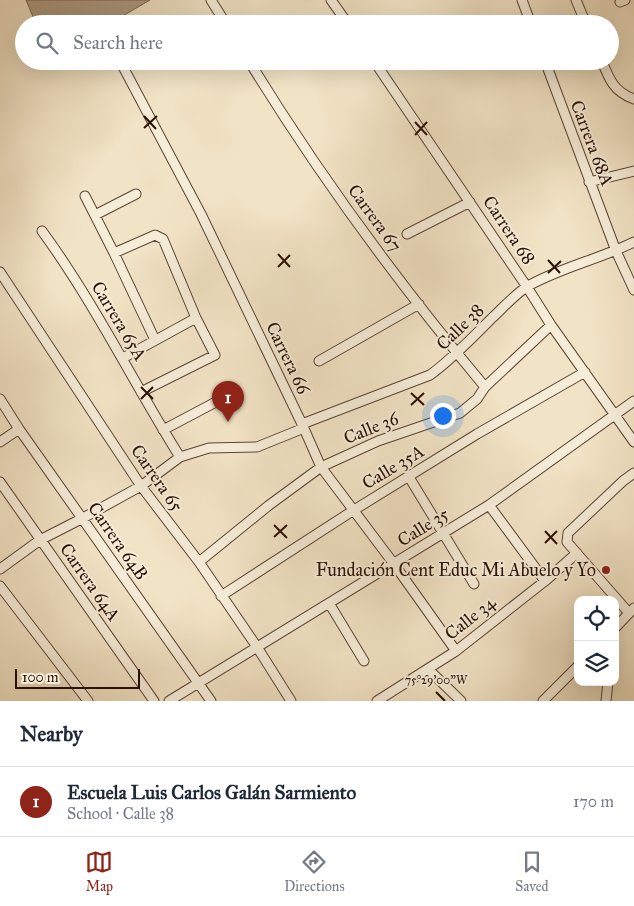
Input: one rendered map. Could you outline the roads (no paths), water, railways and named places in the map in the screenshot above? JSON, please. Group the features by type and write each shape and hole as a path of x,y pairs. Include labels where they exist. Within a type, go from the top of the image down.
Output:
{"street":[{"path":"211,0 220,15"},
{"path":"331,0 342,15"},
{"path":"522,0 528,15"},
{"path":"576,0 582,15"},
{"name":"Carrera 66","path":"125,70 201,214 321,467 456,651"},
{"name":"Carrera 67","path":"254,70 272,99 363,230 485,387"},
{"name":"Carrera 68","path":"380,70 528,286 551,325 634,442"},
{"name":"Carrera 68A","path":"547,70 616,251 634,290"},
{"path":"606,70 615,88 634,99"},
{"path":"589,182 634,171"},
{"path":"95,214 136,194"},
{"path":"85,196 155,340"},
{"path":"407,234 470,202"},
{"name":"Carrera 65A","path":"42,231 62,258 180,457"},
{"path":"114,253 156,235 163,239 196,318 215,355 141,392"},
{"name":"Calle 38","path":"0,569 40,540 141,486 180,457 209,448 257,447 303,426 430,375 457,353 507,303 528,286 634,242"},
{"name":"Carrera 65","path":"0,272 141,486 199,562 291,701"},
{"path":"319,361 419,304"},
{"path":"123,358 196,318"},
{"name":"Calle 36","path":"199,562 268,506 321,467 378,441 460,413 478,400 485,387 551,325"},
{"name":"Calle 35A","path":"222,596 354,510 477,434 585,372"},
{"path":"163,430 229,395"},
{"name":"Carrera 64B","path":"0,399 19,430 211,701"},
{"name":"Calle 35","path":"169,701 489,505 634,401"},
{"path":"0,442 19,430"},
{"path":"619,624 632,611 567,542 568,533 634,473"},
{"path":"409,476 474,584"},
{"name":"Carrera 64A","path":"0,482 154,701"},
{"path":"489,505 545,581"},
{"name":"Calle 34","path":"377,701 456,651 545,581 577,553"},
{"path":"0,586 88,701"},
{"path":"329,603 364,661"},
{"path":"428,669 461,701"},
{"path":"543,701 574,670"},
{"path":"606,701 608,686"}],"place":[{"name":"Escuela Luis Carlos Galán Sarmiento","path":"228,422"},
{"name":"Fundación Cent Educ Mi Abuelo y Yo","path":"606,570"}]}
